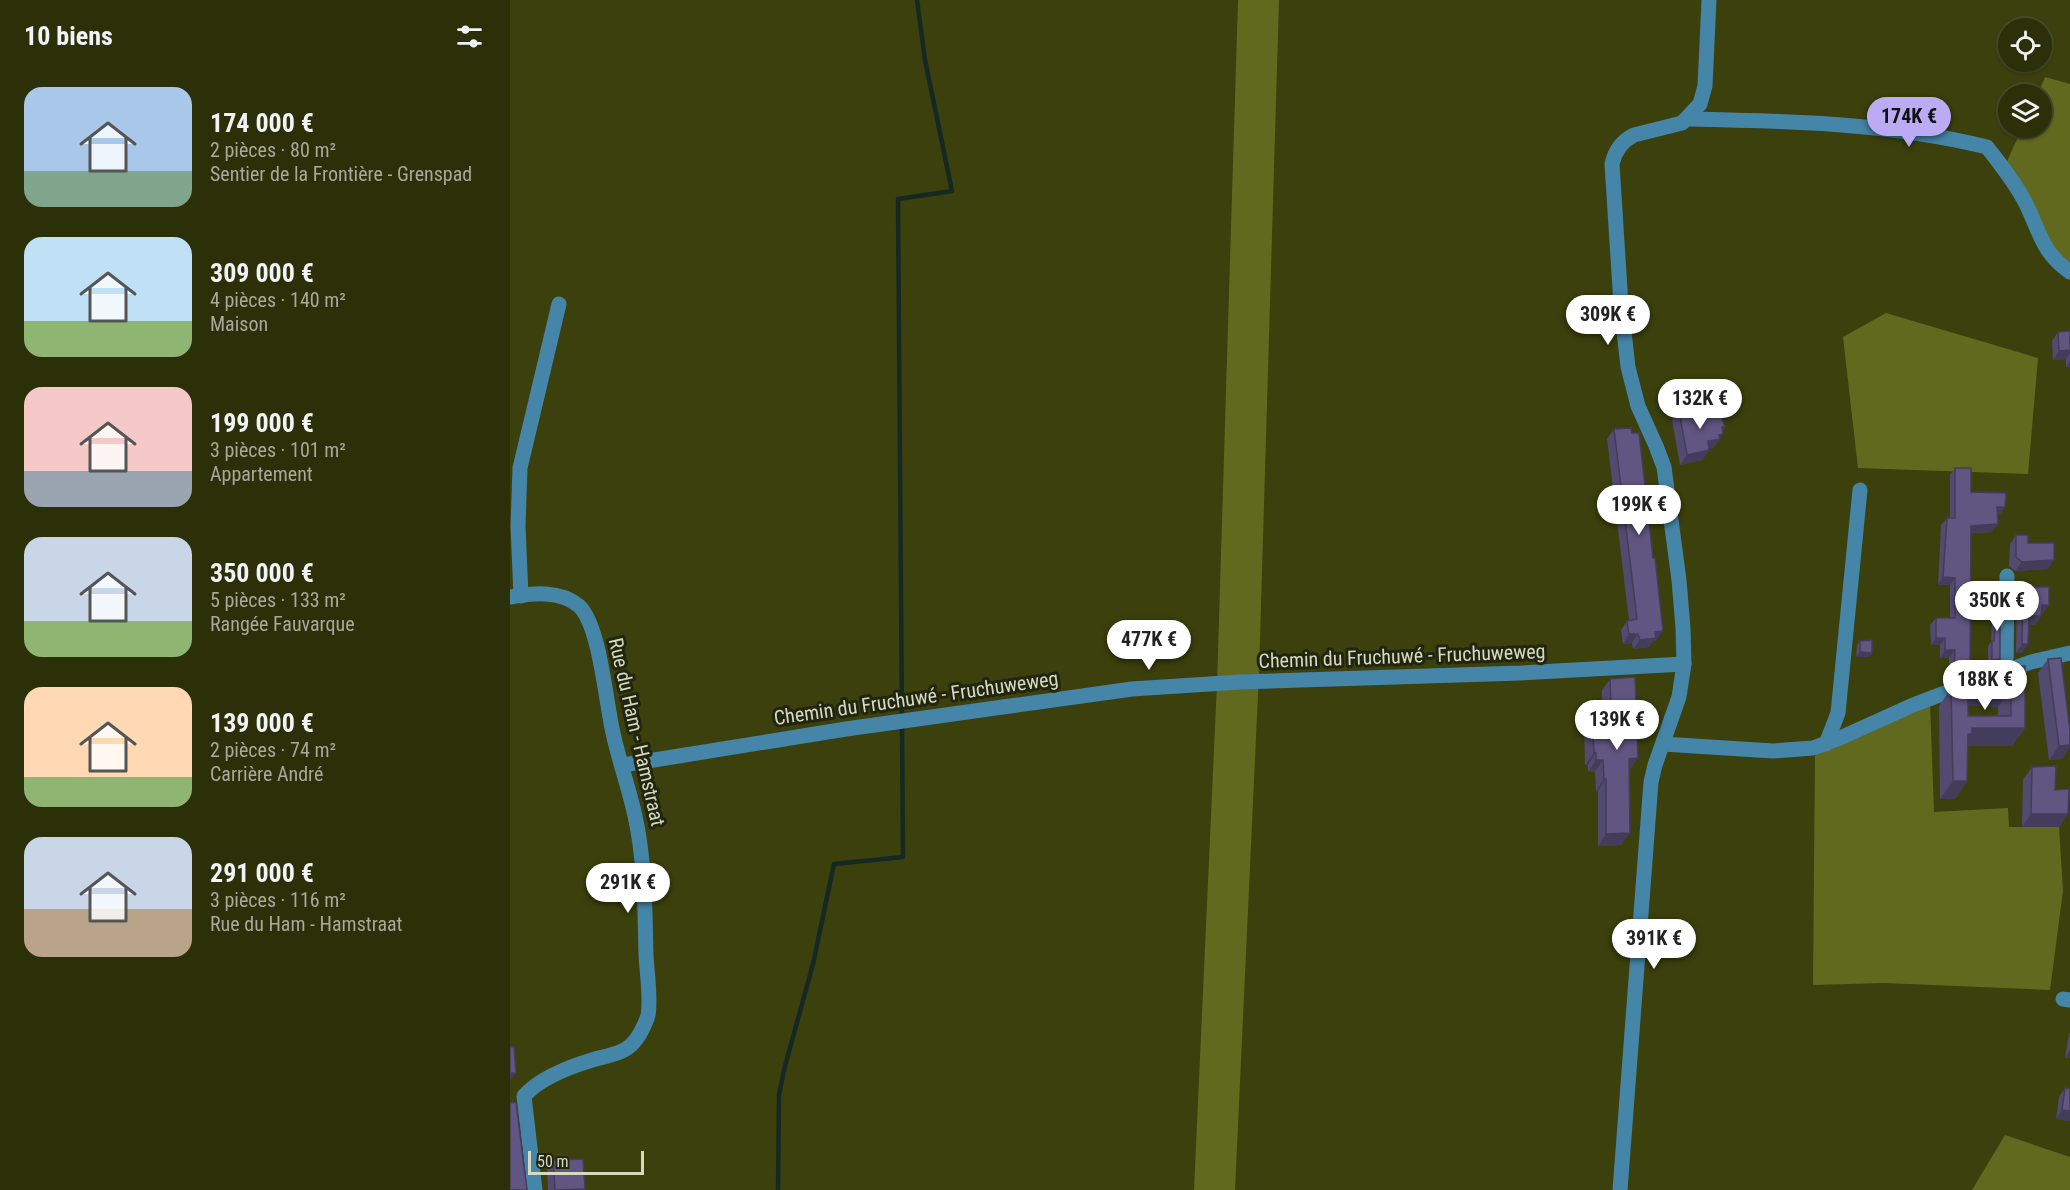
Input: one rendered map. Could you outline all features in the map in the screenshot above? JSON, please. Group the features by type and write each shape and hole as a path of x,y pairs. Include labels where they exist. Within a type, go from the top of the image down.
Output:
{"street":[{"path":"1620,1190 1651,782 1679,698 1684,664 1679,580 1666,481 1658,452 1638,406 1625,349 1612,171 1617,150 1628,138 1674,126 1688,119 1700,104 1705,86 1709,0"},
{"path":"1688,119 1866,126 1925,133 1987,147 2025,201 2040,239 2056,262 2070,272"},
{"name":"Rue du Ham - Hamstraat","path":"535,1190 517,1095 560,1073 619,1052 633,1044 648,1016 642,854 636,817 613,734 599,654 591,627 581,608 570,600 550,593 515,596 520,468 559,304"},
{"path":"1826,744 1838,713 1860,490"},
{"path":"2007,576 2007,671"},
{"path":"1662,744 1785,752 1813,748 1929,698 2048,657 2070,653"},
{"name":"Chemin du Fruchuwé - Fruchuweweg","path":"623,765 846,729 1132,689 1240,682 1521,673 1684,664"}],"green space":[{"path":"1238,0 1279,0 1259,673 1235,1190 1194,1190 1217,684"},
{"path":"2045,77 2070,84 2070,272 2004,168 2018,138 2052,138 2052,84 2042,84"},
{"path":"1886,313 2038,358 2028,474 1858,468 1843,337"},
{"path":"1930,702 1934,812 2008,808 2009,827 2059,827 2063,891 2050,990 1884,983 1813,985 1815,753"},
{"path":"2005,1135 2070,1157 2070,1190 1972,1190"}],"building":[{"path":"2070,331 2070,350 2059,351 2058,332"},
{"path":"1693,405 1695,416 1720,412 1725,427 1722,427 1723,434 1719,435 1720,439 1708,441 1709,450 1687,455 1679,411"},
{"path":"1631,428 1632,433 1639,433 1663,631 1655,632 1656,638 1640,640 1638,634 1629,634 1627,621 1637,619 1614,429"},
{"path":"1955,468 1971,468 1971,492 2006,493 2005,507 1997,507 1998,524 1971,526 1970,668 1954,673 1955,650 1945,650 1945,638 1936,638 1936,618 1955,618 1955,578 1943,577 1947,518 1955,518"},
{"path":"2016,535 2028,535 2028,543 2054,543 2054,560 2022,562 2016,557"},
{"path":"2023,587 2049,587 2049,605 2042,605 2041,616 2029,616 2028,644 2022,644"},
{"path":"1996,596 2000,596 2000,659 1992,660 1992,641 1994,641"},
{"path":"1872,640 1872,653 1860,652 1860,641"},
{"path":"2061,658 2070,745 2059,746 2048,659"},
{"path":"2025,666 2025,728 1972,728 1972,734 1968,734 1967,781 1953,781 1951,688 1982,676 2007,676 2007,667","holes":["1984,687 2011,689 2011,716 1968,716 1968,690"]},
{"path":"1635,677 1638,758 1629,759 1630,833 1606,834 1606,779 1604,779 1603,760 1596,760 1596,753 1594,753 1592,712 1605,711 1605,704 1611,704 1610,679"},
{"path":"2056,766 2055,790 2069,789 2068,814 2031,814 2032,767"},
{"path":"510,1047 514,1047 516,1073 510,1073"},
{"path":"2065,1088 2070,1089 2070,1111 2062,1110"},
{"path":"516,1102 527,1190 510,1190 510,1103"},
{"path":"583,1159 585,1189 555,1190 553,1160"}],"waterway":[{"path":"778,1190 779,1095 813,964 834,864 903,857 898,199 952,191 925,60 917,0"}]}
